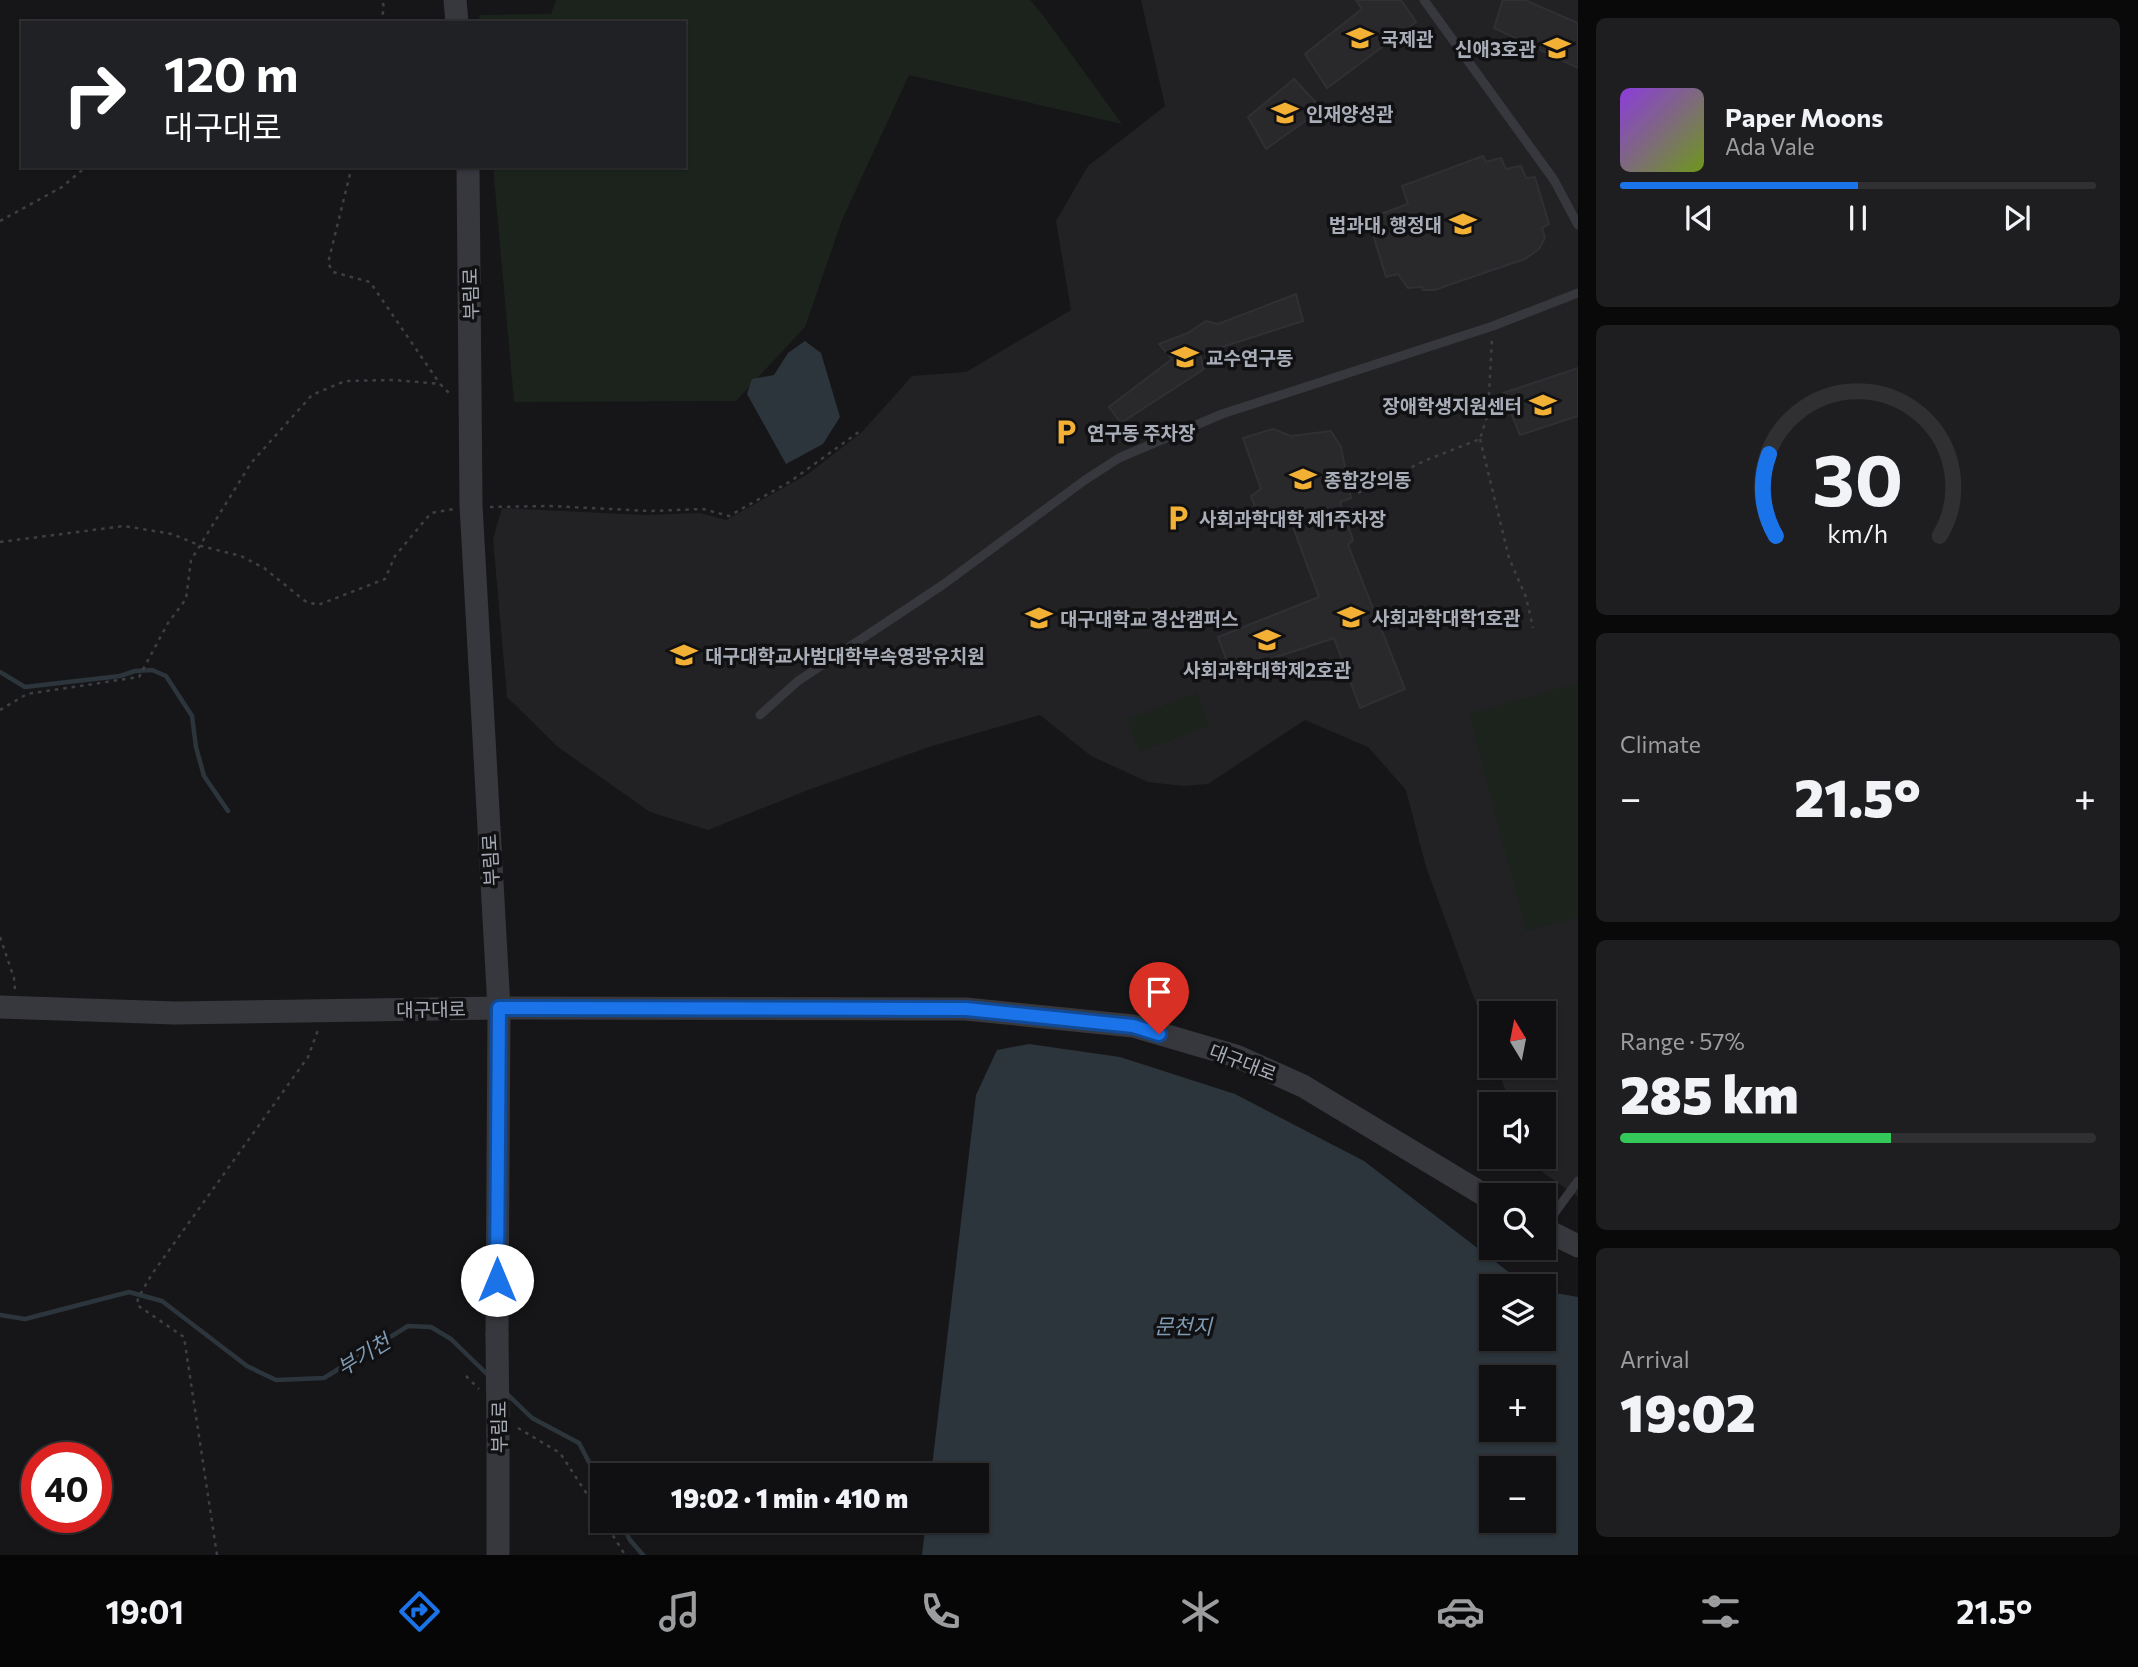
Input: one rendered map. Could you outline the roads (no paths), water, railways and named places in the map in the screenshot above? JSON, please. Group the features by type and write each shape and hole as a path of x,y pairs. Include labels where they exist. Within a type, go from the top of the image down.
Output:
{"street":[{"path":"455,0 457,21"},
{"name":"부림로","path":"468,168 471,505 499,1008 497,1335 507,1430 498,1555"},
{"name":"대구대로","path":"9,1007 175,1013 499,1008 966,1009 1133,1026 1236,1056 1303,1086 1479,1192"},
{"path":"1556,1233 1578,1246"}],"lane":[{"path":"1424,0 1554,180 1578,225"},
{"path":"760,715 798,681 944,584 1119,457 1222,414 1493,326 1578,293"},
{"path":"1556,1211 1578,1181"}],"water":[{"path":"805,341 821,353 840,417 823,444 786,464 747,394 752,379 774,375 788,353"},
{"name":"문천지","path":"1029,1044 1120,1057 1235,1094 1364,1161 1479,1249 1479,1260 1493,1260 1511,1274 1479,1274 1479,1351 1556,1351 1556,1293 1578,1297 1578,1555 922,1555 925,1533 989,1533 989,1463 932,1463 976,1095 997,1050"}],"waterway":[{"path":"0,672 25,687 120,676 135,671 152,670 166,676 192,716 196,747 204,776 228,811"},
{"name":"부기천","path":"0,1315 25,1319 129,1292 162,1301 247,1366 276,1380 324,1378 408,1326 431,1327 451,1339 490,1377"},
{"name":"부기천","path":"506,1393 532,1418 579,1443 590,1464"},
{"name":"부기천","path":"626,1533 643,1555"}],"place":[{"name":"국제관","path":"1360,38"},
{"name":"신애3호관","path":"1557,48"},
{"name":"인재양성관","path":"1285,113"},
{"name":"법과대, 행정대","path":"1463,224"},
{"name":"교수연구동","path":"1185,357"},
{"name":"장애학생지원센터","path":"1543,405"},
{"name":"연구동 주차장","path":"1066,432"},
{"name":"종합강의동","path":"1303,479"},
{"name":"사회과학대학 제1주차장","path":"1178,518"},
{"name":"사회과학대학1호관","path":"1351,617"},
{"name":"대구대학교 경산캠퍼스","path":"1039,618"},
{"name":"사회과학대학제2호관","path":"1267,640"},
{"name":"대구대학교사범대학부속영광유치원","path":"684,655"}]}
